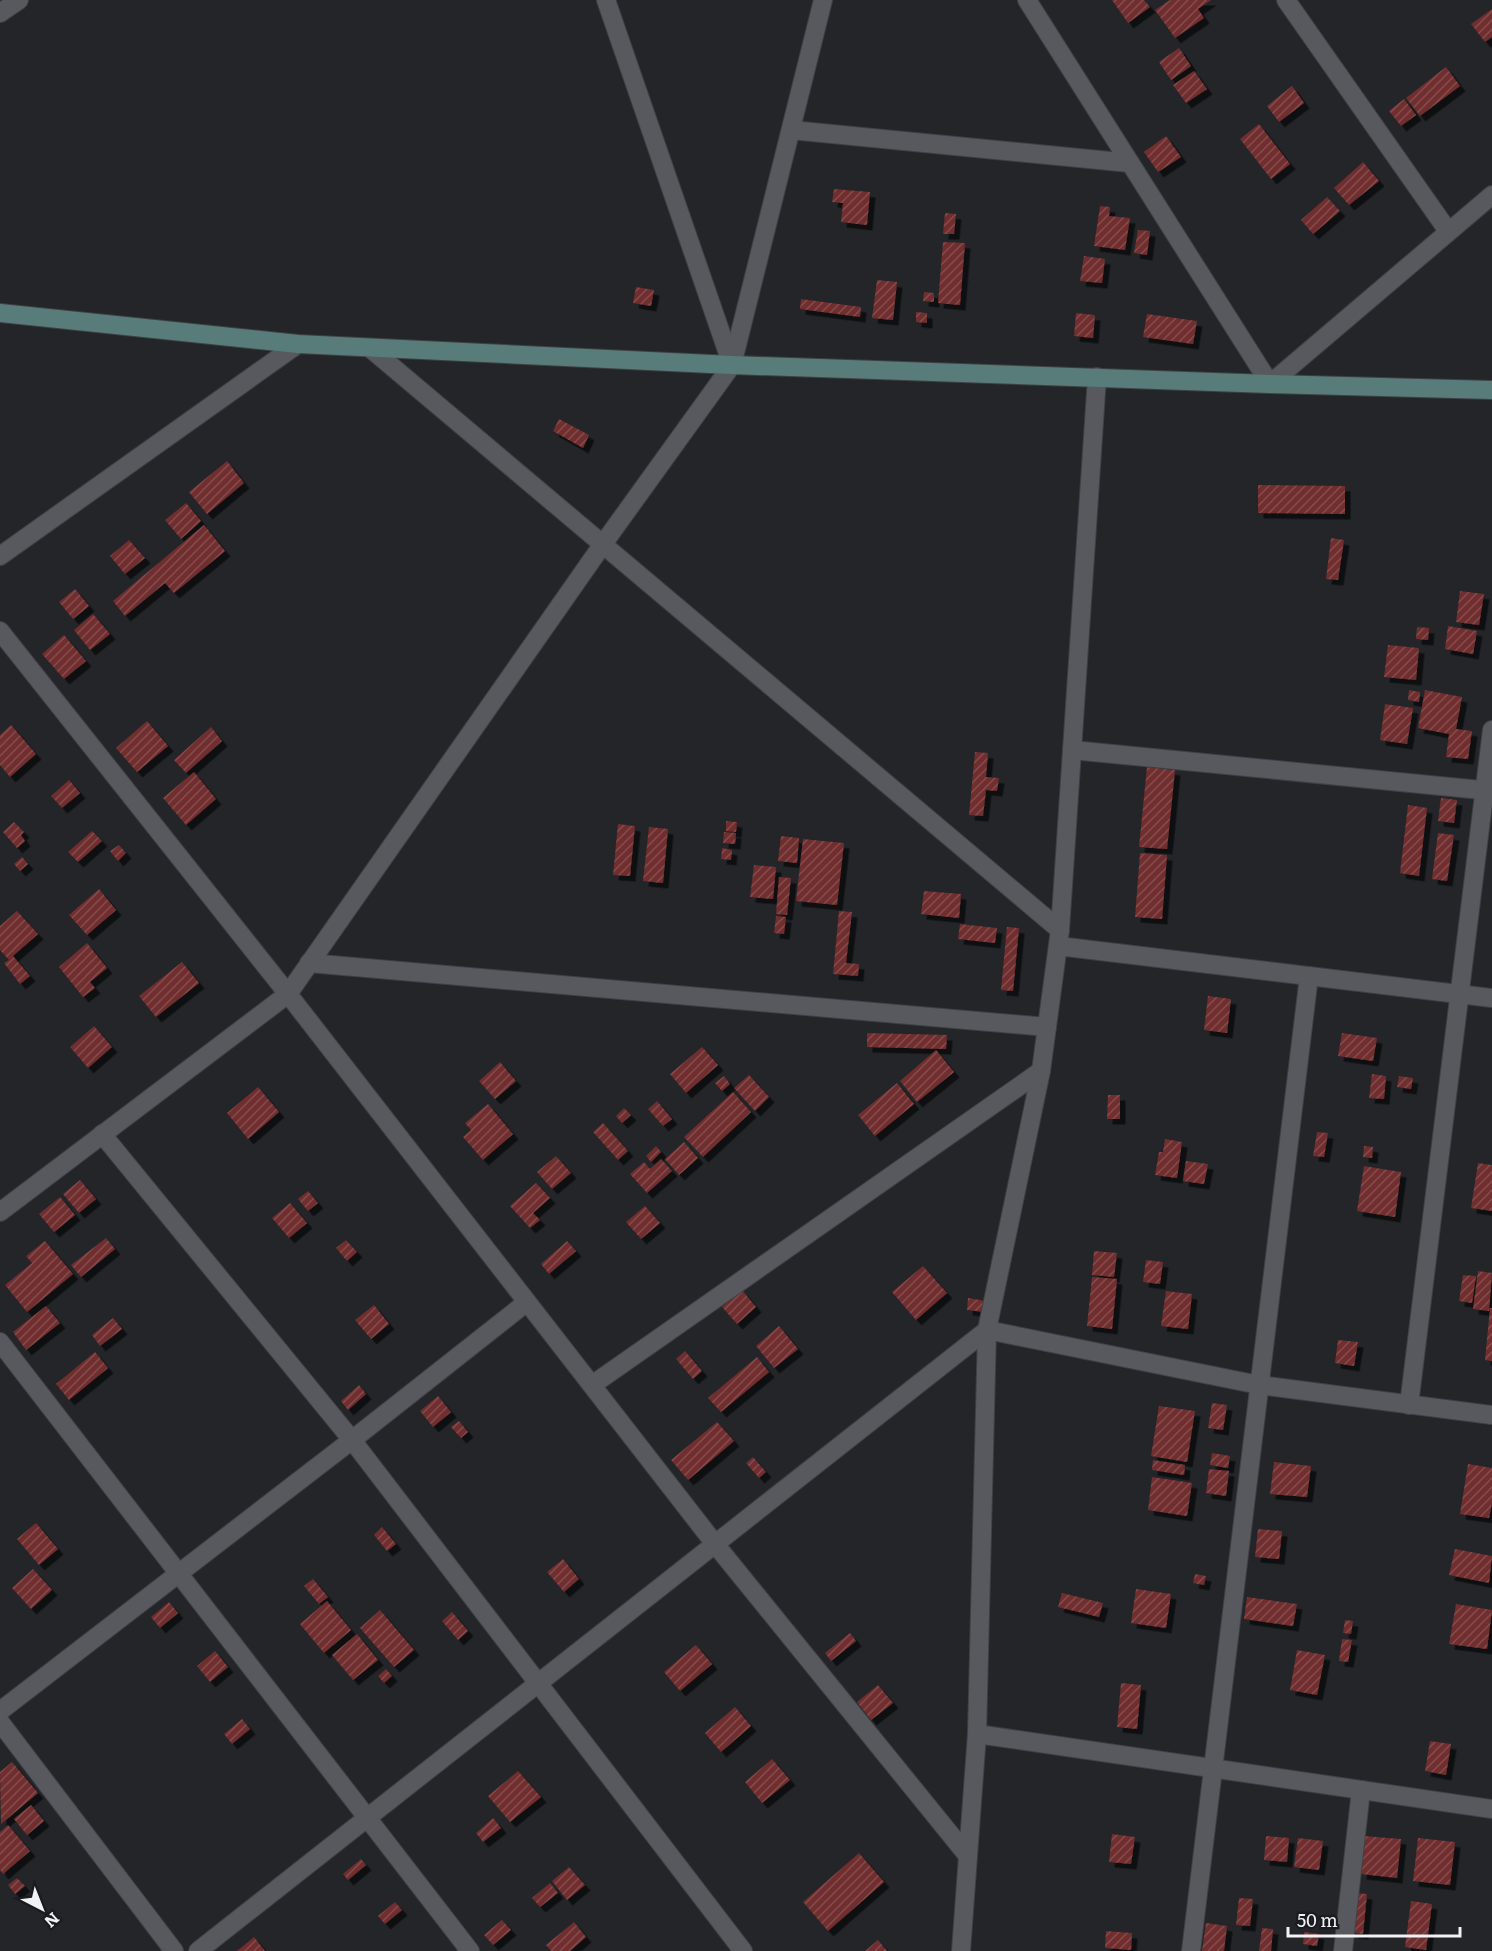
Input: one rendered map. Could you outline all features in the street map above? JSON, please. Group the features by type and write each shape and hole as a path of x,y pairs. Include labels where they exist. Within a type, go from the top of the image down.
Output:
{"street":[{"path":"0,13 19,0"},
{"path":"606,0 732,365"},
{"path":"0,1212 288,994 603,544 732,365 823,0"},
{"path":"1286,0 1448,231"},
{"path":"1030,1 1270,384"},
{"path":"791,130 1130,163"},
{"path":"1270,384 1492,195"},
{"path":"0,312 298,344 370,348 732,365 1492,390"},
{"path":"0,556 298,344"},
{"path":"370,348 603,544 1059,938 1309,976 1492,998"},
{"path":"961,1951 977,1734 987,1330 1041,1071 1059,938 1097,377"},
{"path":"0,631 288,994 715,1544 968,1856"},
{"path":"1409,1405 1459,994 1488,790 1492,730"},
{"path":"1072,750 1488,790"},
{"path":"309,963 1047,1027"},
{"path":"1191,1951 1309,976"},
{"path":"592,1385 1041,1071"},
{"path":"102,1134 352,1440 743,1951"},
{"path":"0,1710 352,1440 527,1302"},
{"path":"201,1950 987,1330 1259,1385 1492,1415"},
{"path":"0,1342 471,1951"},
{"path":"0,1722 174,1951"},
{"path":"977,1734 1492,1809"},
{"path":"1343,1951 1361,1790"}],"building":[{"path":"1112,0 1144,0 1150,7 1128,23"},
{"path":"1170,0 1211,0 1198,9 1204,18 1175,38 1155,10"},
{"path":"1492,9 1492,37 1485,42 1471,24"},
{"path":"1179,48 1191,66 1171,80 1159,62"},
{"path":"1446,67 1460,86 1420,116 1406,98"},
{"path":"1194,71 1207,89 1186,103 1173,85"},
{"path":"1292,86 1304,103 1279,122 1267,106"},
{"path":"1404,99 1416,115 1401,126 1389,111"},
{"path":"1259,124 1290,164 1271,179 1240,139"},
{"path":"1166,136 1181,157 1158,172 1144,152"},
{"path":"1363,162 1379,181 1349,205 1334,188"},
{"path":"834,189 870,192 867,225 841,222 843,203 832,202"},
{"path":"1327,197 1340,211 1313,234 1301,220"},
{"path":"1100,206 1110,207 1109,216 1130,218 1125,250 1094,246"},
{"path":"945,213 956,214 954,234 943,234"},
{"path":"1138,230 1150,231 1147,255 1134,253"},
{"path":"943,242 965,243 960,305 938,303"},
{"path":"1084,256 1105,259 1102,283 1080,281"},
{"path":"877,280 897,282 893,320 872,318"},
{"path":"636,287 654,290 651,306 633,303"},
{"path":"924,292 934,293 934,302 923,301"},
{"path":"801,299 861,307 860,317 800,309"},
{"path":"916,312 927,313 927,323 916,322"},
{"path":"1076,313 1095,315 1093,338 1074,336"},
{"path":"1147,314 1197,321 1193,344 1143,337"},
{"path":"559,419 589,435 583,448 553,431"},
{"path":"227,461 244,483 207,514 189,492"},
{"path":"1258,485 1345,486 1345,514 1258,513"},
{"path":"186,503 201,521 181,539 165,520"},
{"path":"204,525 225,551 174,593 165,583 125,616 113,601"},
{"path":"1331,538 1344,540 1338,580 1326,579"},
{"path":"129,540 145,558 125,574 110,556"},
{"path":"75,589 89,606 73,619 59,602"},
{"path":"1460,591 1484,594 1479,625 1456,622"},
{"path":"93,614 110,634 90,650 74,630"},
{"path":"1448,626 1477,631 1473,654 1445,649"},
{"path":"1417,627 1429,628 1428,640 1416,639"},
{"path":"64,635 86,661 64,679 42,654"},
{"path":"1388,645 1419,648 1416,680 1384,677"},
{"path":"1409,690 1420,692 1419,702 1408,700"},
{"path":"1425,690 1462,697 1456,729 1472,731 1468,759 1446,757 1449,734 1418,728"},
{"path":"1385,704 1413,708 1407,744 1380,740"},
{"path":"147,721 168,746 137,772 116,748"},
{"path":"11,725 36,754 10,777 0,765 0,735"},
{"path":"211,727 222,741 186,773 174,760"},
{"path":"975,752 988,753 986,777 999,778 997,791 986,790 983,816 969,815"},
{"path":"1147,767 1175,770 1167,849 1139,847"},
{"path":"194,772 216,799 186,825 163,798"},
{"path":"69,780 80,793 62,808 51,796"},
{"path":"1441,798 1457,800 1454,823 1438,821"},
{"path":"1408,805 1427,808 1419,876 1400,873"},
{"path":"726,821 737,822 736,832 726,831"},
{"path":"14,822 24,832 21,835 25,841 17,848 3,832"},
{"path":"618,824 635,826 630,876 613,875"},
{"path":"649,827 668,829 663,883 643,881"},
{"path":"92,831 102,841 78,862 68,852"},
{"path":"724,832 736,833 735,844 723,843"},
{"path":"1438,833 1454,835 1447,881 1432,879"},
{"path":"781,836 799,838 797,863 778,861"},
{"path":"803,839 844,843 837,905 796,901"},
{"path":"119,845 126,853 118,861 110,851"},
{"path":"722,848 732,850 731,860 721,859"},
{"path":"1140,853 1167,855 1162,919 1135,917"},
{"path":"22,857 28,864 20,871 14,864"},
{"path":"754,865 776,867 773,899 750,897"},
{"path":"779,877 791,878 787,915 776,914"},
{"path":"99,889 116,910 87,935 69,915"},
{"path":"924,891 961,894 959,918 921,914"},
{"path":"17,911 38,934 13,956 30,976 20,984 4,963 9,960 0,950 0,926"},
{"path":"839,911 852,912 846,963 859,964 858,976 833,974"},
{"path":"776,916 786,917 784,934 774,933"},
{"path":"960,924 997,928 995,943 958,939"},
{"path":"1007,927 1019,928 1013,991 1001,990"},
{"path":"87,943 107,968 90,982 95,988 83,997 59,967"},
{"path":"182,962 199,983 156,1017 139,996"},
{"path":"1208,996 1231,999 1227,1033 1204,1030"},
{"path":"94,1026 112,1047 88,1068 70,1047"},
{"path":"867,1033 947,1035 946,1049 867,1047"},
{"path":"1342,1033 1377,1038 1373,1061 1338,1056"},
{"path":"702,1047 718,1065 686,1093 670,1074"},
{"path":"936,1050 954,1072 917,1102 900,1081"},
{"path":"500,1062 516,1081 495,1099 479,1081"},
{"path":"1372,1074 1386,1076 1384,1099 1369,1098"},
{"path":"749,1075 769,1097 755,1111 734,1088"},
{"path":"724,1076 730,1084 722,1091 715,1083"},
{"path":"1399,1076 1413,1078 1411,1089 1397,1087"},
{"path":"897,1083 914,1104 875,1136 858,1115"},
{"path":"258,1087 279,1112 248,1139 227,1113"},
{"path":"733,1092 751,1112 703,1157 684,1137"},
{"path":"1108,1095 1120,1095 1120,1119 1107,1119"},
{"path":"657,1101 672,1119 663,1126 648,1109"},
{"path":"488,1104 513,1134 483,1160 463,1137 471,1130 465,1123"},
{"path":"624,1108 631,1115 622,1123 616,1116"},
{"path":"603,1123 628,1151 618,1160 593,1132"},
{"path":"1317,1132 1328,1133 1324,1157 1313,1156"},
{"path":"1165,1139 1182,1142 1177,1178 1155,1175 1159,1152 1163,1152"},
{"path":"684,1142 698,1158 679,1175 665,1159"},
{"path":"656,1146 661,1152 651,1162 646,1156"},
{"path":"1364,1146 1373,1147 1372,1158 1363,1157"},
{"path":"556,1156 571,1173 552,1189 537,1172"},
{"path":"661,1159 672,1171 647,1193 630,1174 644,1162 650,1169"},
{"path":"1186,1161 1208,1164 1204,1184 1183,1181"},
{"path":"1478,1163 1492,1165 1492,1211 1471,1208"},
{"path":"1364,1166 1401,1172 1395,1217 1357,1211"},
{"path":"80,1180 96,1199 79,1213 63,1194"},
{"path":"536,1183 550,1198 533,1213 540,1220 530,1228 510,1206"},
{"path":"308,1191 318,1203 308,1211 298,1199"},
{"path":"60,1197 75,1215 54,1232 39,1214"},
{"path":"290,1203 307,1223 289,1238 272,1218"},
{"path":"645,1206 660,1223 641,1239 626,1222"},
{"path":"106,1238 115,1249 81,1277 71,1265"},
{"path":"346,1240 357,1252 347,1261 336,1248"},
{"path":"45,1241 73,1274 27,1312 5,1285 32,1263 26,1256"},
{"path":"567,1241 576,1251 549,1274 541,1264"},
{"path":"1094,1251 1117,1253 1114,1277 1092,1275"},
{"path":"1146,1260 1163,1262 1160,1284 1143,1282"},
{"path":"923,1266 947,1293 916,1320 892,1292"},
{"path":"1478,1271 1492,1273 1489,1311 1473,1309"},
{"path":"1463,1275 1476,1276 1472,1303 1459,1301"},
{"path":"1092,1277 1117,1279 1112,1329 1087,1326"},
{"path":"742,1290 756,1307 737,1324 722,1307"},
{"path":"1166,1291 1192,1294 1188,1329 1161,1326"},
{"path":"968,1298 986,1301 984,1312 967,1310"},
{"path":"374,1305 389,1324 371,1339 355,1320"},
{"path":"46,1306 60,1323 26,1350 13,1332"},
{"path":"1490,1308 1492,1308 1492,1361 1485,1360"},
{"path":"113,1318 122,1329 100,1346 92,1335"},
{"path":"779,1326 798,1349 774,1368 756,1346"},
{"path":"1338,1340 1358,1342 1354,1366 1335,1363"},
{"path":"685,1351 702,1371 693,1379 676,1359"},
{"path":"95,1352 108,1368 69,1400 56,1384"},
{"path":"757,1357 769,1372 721,1412 708,1398"},
{"path":"359,1385 366,1394 348,1410 341,1401"},
{"path":"438,1396 451,1412 433,1427 420,1411"},
{"path":"1212,1403 1227,1405 1223,1430 1208,1428"},
{"path":"1159,1406 1195,1411 1187,1462 1151,1456"},
{"path":"459,1421 468,1432 461,1438 451,1427"},
{"path":"717,1422 734,1441 688,1480 671,1460"},
{"path":"1212,1453 1230,1456 1228,1468 1210,1465"},
{"path":"753,1457 766,1472 759,1478 746,1463"},
{"path":"1153,1460 1185,1465 1184,1475 1152,1470"},
{"path":"1274,1462 1311,1466 1307,1497 1270,1494"},
{"path":"1468,1464 1492,1468 1492,1503 1489,1518 1460,1514"},
{"path":"1209,1469 1229,1471 1226,1496 1206,1493"},
{"path":"1152,1477 1192,1483 1187,1516 1148,1510"},
{"path":"36,1523 58,1549 39,1565 17,1539"},
{"path":"382,1527 396,1544 387,1551 374,1535"},
{"path":"1258,1529 1282,1531 1279,1559 1255,1557"},
{"path":"1455,1549 1492,1556 1489,1583 1449,1575"},
{"path":"563,1559 579,1579 564,1592 547,1572"},
{"path":"33,1569 52,1590 31,1609 12,1588"},
{"path":"1195,1574 1206,1576 1204,1585 1193,1583"},
{"path":"313,1579 328,1597 319,1604 304,1586"},
{"path":"1136,1589 1171,1594 1166,1628 1131,1623"},
{"path":"1062,1593 1103,1603 1099,1617 1058,1607"},
{"path":"1247,1597 1297,1604 1293,1626 1244,1619"},
{"path":"327,1601 351,1630 324,1653 300,1624"},
{"path":"169,1602 178,1613 160,1628 151,1617"},
{"path":"1456,1604 1492,1610 1487,1649 1449,1644"},
{"path":"380,1610 414,1650 394,1667 360,1628"},
{"path":"452,1612 468,1631 458,1640 442,1621"},
{"path":"1345,1620 1353,1621 1351,1634 1343,1633"},
{"path":"850,1633 856,1641 831,1661 825,1653"},
{"path":"357,1634 378,1660 353,1680 332,1655"},
{"path":"1342,1639 1352,1640 1348,1662 1339,1661"},
{"path":"696,1645 712,1664 680,1691 664,1672"},
{"path":"1297,1650 1325,1655 1317,1695 1290,1690"},
{"path":"215,1651 228,1667 210,1682 197,1666"},
{"path":"386,1669 392,1676 384,1683 378,1676"},
{"path":"1121,1683 1141,1685 1137,1729 1117,1727"},
{"path":"878,1685 893,1703 871,1720 857,1702"},
{"path":"735,1707 751,1726 721,1752 705,1733"},
{"path":"242,1719 250,1729 232,1744 224,1734"},
{"path":"1430,1741 1451,1744 1446,1775 1425,1771"},
{"path":"772,1759 790,1780 762,1803 745,1782"},
{"path":"12,1762 38,1793 1,1824 0,1772"},
{"path":"518,1771 541,1797 510,1822 488,1796"},
{"path":"31,1805 44,1821 27,1835 14,1819"},
{"path":"493,1818 501,1828 483,1842 476,1833"},
{"path":"8,1825 30,1851 3,1874 0,1870 0,1832"},
{"path":"1112,1834 1135,1837 1131,1864 1109,1862"},
{"path":"1266,1836 1289,1838 1287,1862 1264,1860"},
{"path":"1364,1836 1401,1839 1397,1878 1361,1874"},
{"path":"1298,1838 1323,1841 1319,1870 1294,1867"},
{"path":"1418,1838 1455,1842 1450,1885 1413,1881"},
{"path":"859,1853 884,1882 828,1931 803,1902"},
{"path":"361,1859 366,1865 348,1880 343,1874"},
{"path":"569,1867 585,1885 567,1900 552,1881"},
{"path":"17,1878 25,1886 15,1894 8,1885"},
{"path":"550,1883 558,1893 540,1907 532,1898"},
{"path":"1356,1893 1367,1894 1363,1934 1353,1933"},
{"path":"1239,1898 1253,1899 1250,1926 1236,1925"},
{"path":"1411,1901 1432,1904 1426,1950 1405,1947"},
{"path":"395,1902 402,1910 385,1924 378,1916"},
{"path":"502,1920 511,1930 493,1945 484,1935"},
{"path":"574,1922 586,1937 570,1951 551,1951 546,1945"},
{"path":"1206,1923 1227,1926 1224,1951 1202,1951"},
{"path":"1262,1928 1273,1929 1271,1951 1259,1951"},
{"path":"1106,1931 1132,1933 1131,1950 1105,1948"},
{"path":"1304,1932 1319,1934 1317,1946 1303,1944"},
{"path":"254,1937 265,1951 237,1951"},
{"path":"878,1940 887,1951 865,1951"}]}
